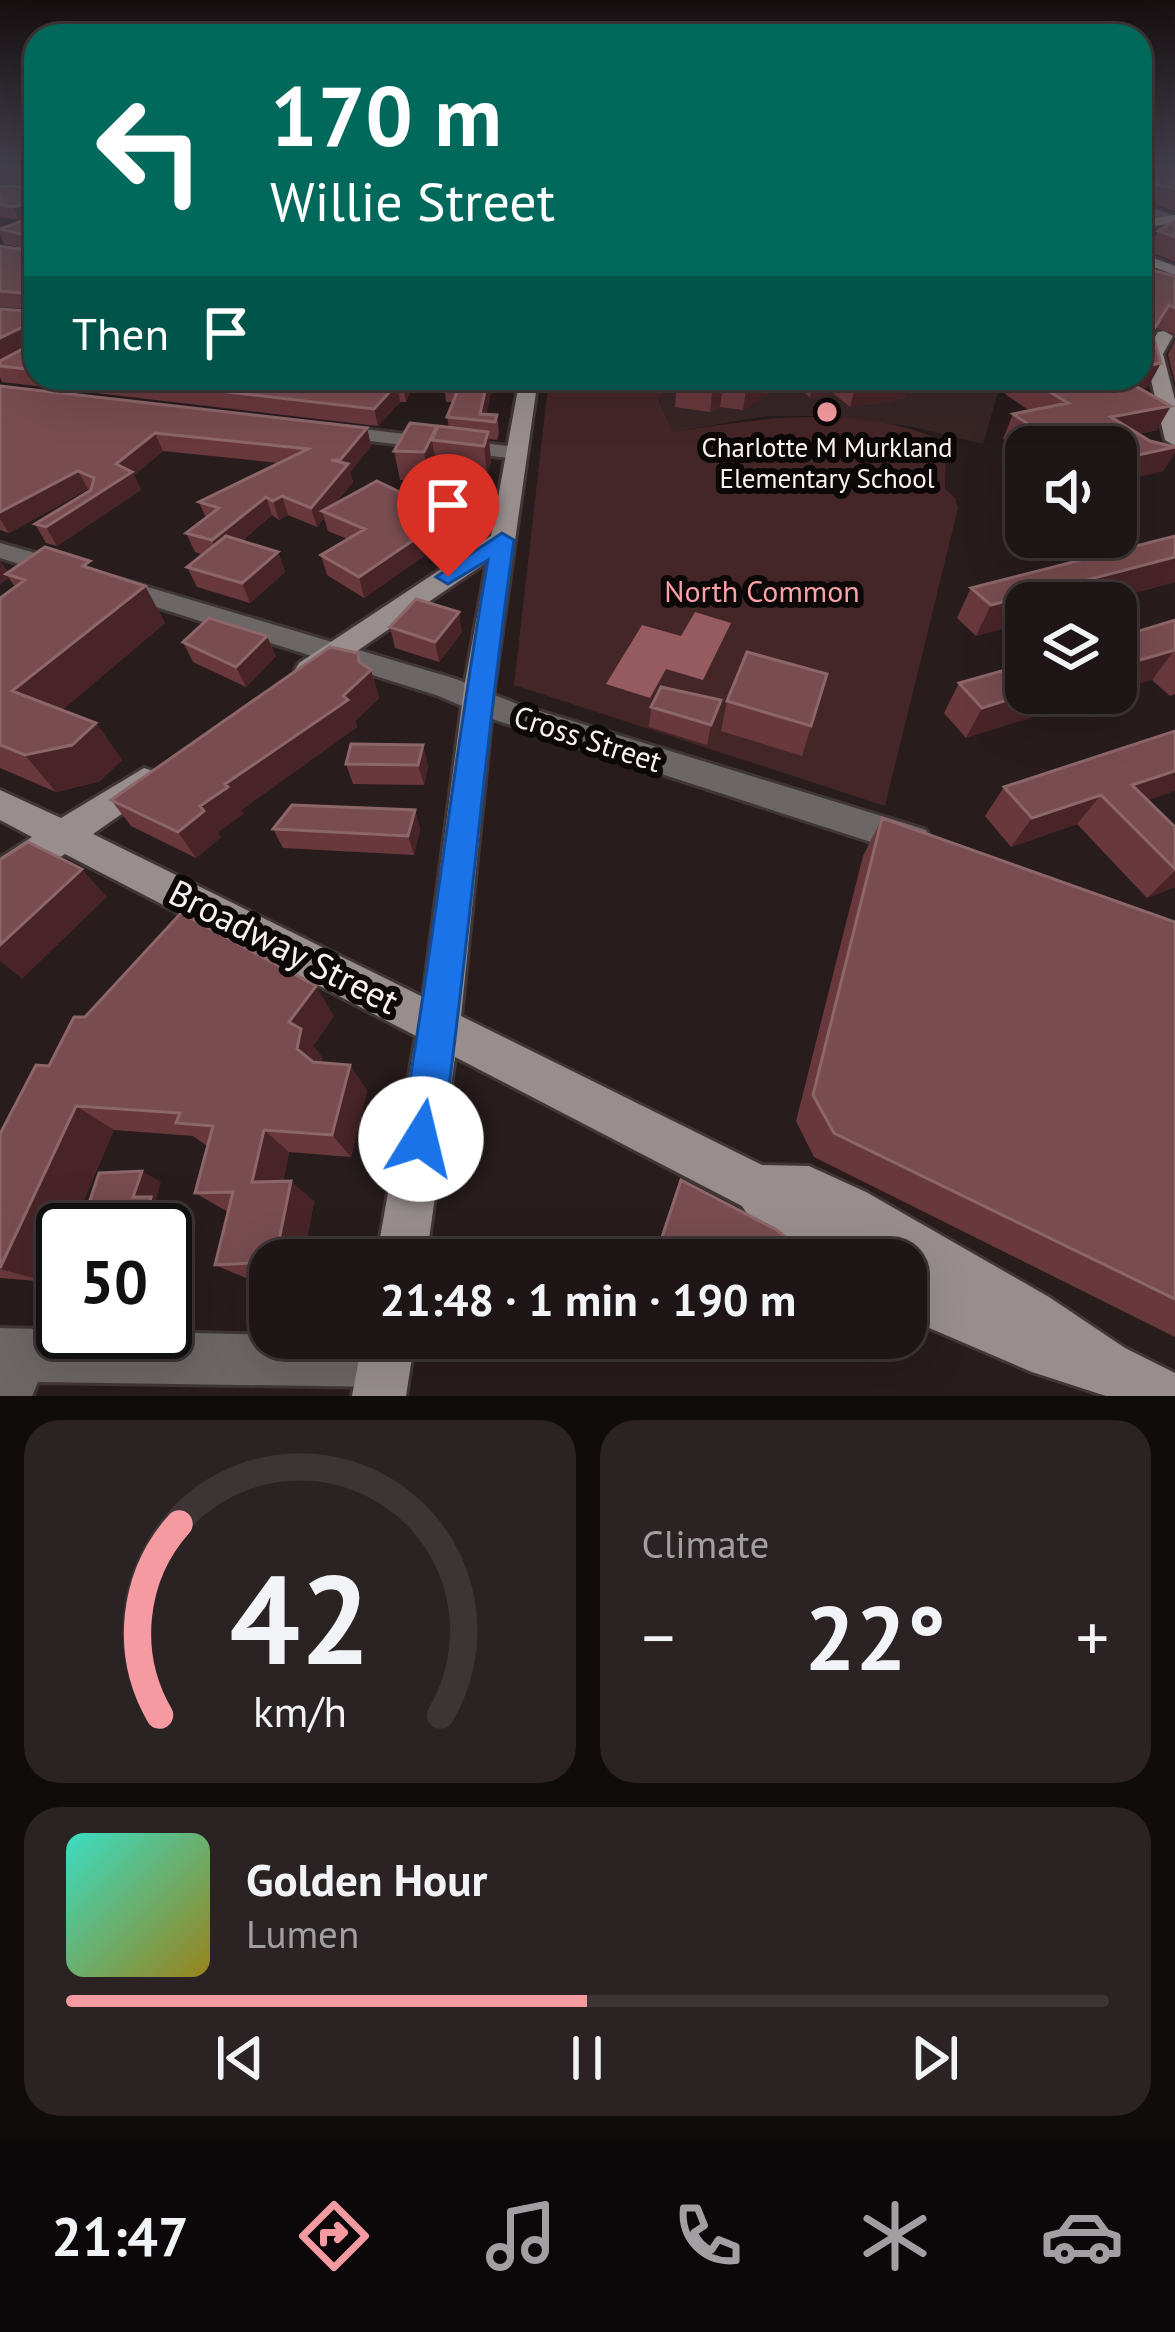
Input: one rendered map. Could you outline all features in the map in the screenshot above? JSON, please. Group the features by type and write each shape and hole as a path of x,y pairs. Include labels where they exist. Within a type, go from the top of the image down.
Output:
{"main road":[{"path":"1170,337 1154,355 1175,440"},
{"path":"404,1239 439,1025 478,700 527,390"},
{"path":"275,693 502,540"},
{"path":"0,878 161,770"},
{"name":"Broadway Street","path":"0,804 759,1189 809,1190 849,1209 1031,1315 1106,1367 1163,1396"},
{"name":"Broadway Street","path":"759,1189 788,1231 803,1239"},
{"name":"Broadway Street","path":"927,1301 1032,1345 1106,1367"}],"street":[{"path":"304,428 516,453"},
{"path":"4,551 40,531"},
{"name":"Cross Street","path":"4,551 958,856"},
{"path":"9,1369 384,1365"}],"shaded area":[{"name":"Charlotte M Murkland Elementary School","path":"669,390 999,390 983,444 909,426 827,416 766,416 673,432 658,397"},
{"path":"695,612 731,623 703,680 666,669 650,698 606,684 642,625 681,636"}],"green space":[{"name":"North Common","path":"548,390 670,390 658,398 673,432 777,419 846,418 880,422 946,442 945,489 958,508 885,806 514,685"}],"building":[{"path":"0,246 24,250 24,293 0,291"},
{"path":"1152,270 1175,276 1175,308 1169,305 1152,332"},
{"path":"0,309 24,311 24,326 0,338"},
{"path":"1152,332 1161,363 1152,365"},
{"path":"24,348 24,369 0,366 0,361"},
{"path":"0,386 367,428 340,460 331,460 348,464 311,508 282,496 273,501 266,497 212,540 186,533 219,508 199,502 308,449 155,433 116,464 132,472 46,527 35,524 91,490 94,478 78,471 0,512"},
{"path":"211,390 391,390 374,409"},
{"path":"458,390 485,390 480,414 497,415 495,422 447,417"},
{"path":"1047,390 1142,390 1171,406 1111,417 1126,426 1031,426 1013,414 1068,403"},
{"path":"410,423 437,426 424,452 394,451"},
{"path":"438,426 488,432 484,446 432,440"},
{"path":"1137,433 1150,441 1175,447 1137,455"},
{"path":"377,481 449,516 359,577 321,555 365,529 322,511"},
{"path":"226,536 278,552 242,583 187,567"},
{"path":"1175,536 1175,557 1079,582 1005,582 1005,601 991,605 971,588 1089,558 1137,558 1137,546"},
{"path":"45,547 90,561 83,566 145,586 12,691 96,723 72,745 25,755 0,745 0,598 25,580 6,574"},
{"path":"416,599 459,612 435,642 390,627"},
{"path":"209,618 267,636 236,667 183,642"},
{"path":"1175,620 1175,650 1137,661 1137,632"},
{"path":"330,647 358,653 359,662 371,670 343,696 348,700 225,784 228,787 200,806 204,811 178,832 111,800"},
{"path":"747,652 827,674 811,726 727,701"},
{"path":"1005,670 1005,701 982,708 959,683"},
{"path":"661,687 721,700 711,725 651,707"},
{"path":"1175,731 1175,771 1132,785 1175,827 1175,869 1101,795 1032,818 1004,787"},
{"path":"351,744 423,745 418,765 346,764"},
{"path":"292,805 415,810 408,836 273,829"},
{"path":"882,818 1175,922 1175,1299 834,1133 813,1095"},
{"path":"28,842 82,869 0,945 0,860"},
{"path":"181,913 316,986 289,1022 301,1029 297,1049 313,1062 350,1065 332,1135 264,1130 252,1182 291,1181 279,1239 249,1239 249,1263 215,1265 233,1192 195,1193 213,1126 176,1123 180,1113 76,1106 0,1268 0,1134 36,1065 49,1066 74,1017 85,1017"},
{"path":"142,1171 133,1197 151,1197 149,1203 89,1203 99,1173"},
{"path":"681,1180 787,1239 661,1239"}],"place":[{"name":"Charlotte M Murkland Elementary School","path":"827,412"}],"route":[{"path":"421,1139 448,967 480,682 502,540 448,577"}]}
